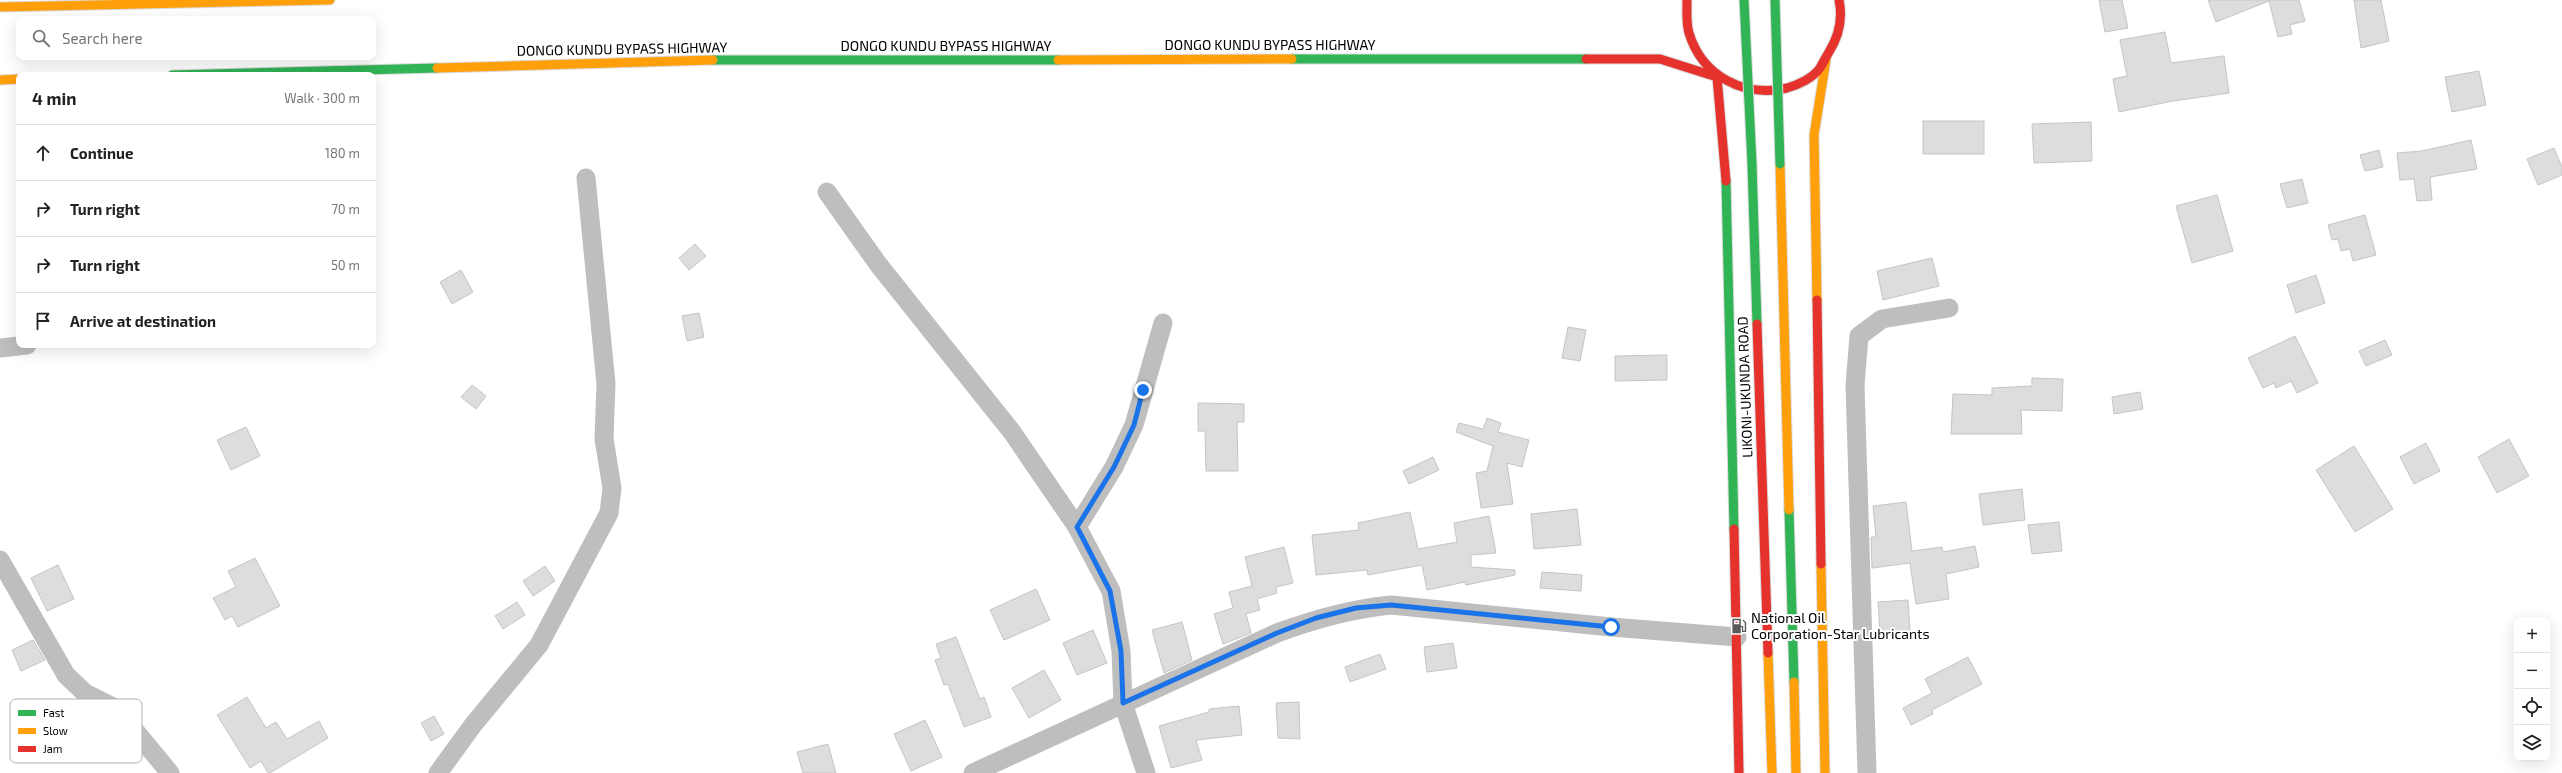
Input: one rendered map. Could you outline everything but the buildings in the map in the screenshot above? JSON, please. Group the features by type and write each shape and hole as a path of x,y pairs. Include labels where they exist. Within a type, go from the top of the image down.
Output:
{"highway":[{"path":"0,7 330,0"},
{"path":"1687,0 1686,26 1690,41 1696,54 1717,77 1726,162 1739,773"},
{"name":"LIKONI-UKUNDA ROAD","path":"1744,0 1772,773"},
{"path":"1775,0 1796,773"},
{"path":"1825,773 1814,135 1826,60 1839,33 1841,18 1839,0"},
{"name":"DONGO KUNDU BYPASS HIGHWAY","path":"281,72 717,60 1660,59 1717,77 1744,89 1775,91 1803,81 1826,60"},
{"path":"0,80 16,79"}],"street":[{"path":"438,773 473,725 539,645 609,513 612,488 604,439 606,384 586,178"},
{"path":"827,192 878,264 1012,432 1077,527 1110,591 1121,651 1123,703 1146,773"},
{"path":"1867,773 1855,385 1859,336 1882,319 1949,308"},
{"path":"1077,527 1114,467 1134,425 1163,323"},
{"path":"0,348 16,346"},
{"path":"0,560 66,675 85,693 97,699"},
{"path":"973,773 1277,633 1316,618 1356,608 1391,605 1611,627 1737,636"},
{"path":"142,739 170,773"}],"traffic: fast":[{"path":"1744,0 1752,164"},
{"path":"1775,0 1780,164"},
{"path":"1292,59 1586,59"},
{"path":"713,60 1058,60"},
{"path":"286,72 437,68"},
{"path":"1752,164 1757,324"},
{"path":"1726,181 1734,529"},
{"path":"1789,510 1794,682"}],"traffic: slow":[{"path":"0,7 330,0"},
{"path":"1058,60 1292,59"},
{"path":"437,68 713,60"},
{"path":"1817,300 1814,135 1826,60"},
{"path":"0,80 16,79"},
{"path":"1780,164 1789,510"},
{"path":"1821,564 1825,773"},
{"path":"1768,653 1772,773"},
{"path":"1794,682 1796,773"}],"traffic: jam":[{"path":"1687,0 1687,21 1689,33 1695,48 1704,61 1714,72 1727,80 1755,90 1787,88 1800,83 1817,72 1838,34 1841,14 1839,0"},
{"path":"1586,59 1660,59 1717,77 1726,181"},
{"path":"1817,300 1821,564"},
{"path":"1757,324 1768,653"},
{"path":"1734,529 1739,773"}],"place":[{"name":"National Oil Corporation-Star Lubricants","path":"1739,626"}],"route":[{"path":"1143,390 1134,425 1114,467 1077,527 1110,591 1121,651 1123,703 1277,633 1316,618 1356,608 1391,605 1611,627"}]}
